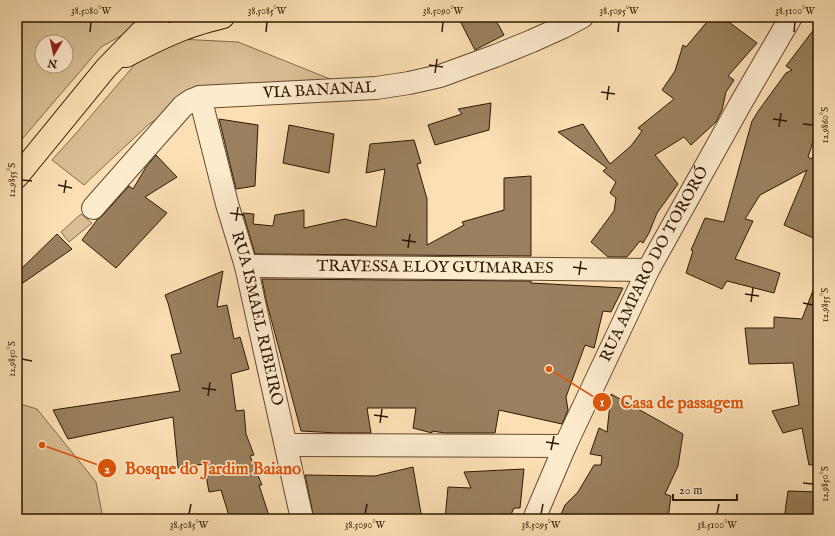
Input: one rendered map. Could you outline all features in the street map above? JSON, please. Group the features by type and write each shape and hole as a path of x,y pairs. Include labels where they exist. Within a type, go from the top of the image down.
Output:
{"main road":[{"path":"17,177 106,68 140,33 159,17"},
{"path":"106,68 150,43 177,31 223,17"}],"street":[{"name":"VIA BANANAL","path":"93,208 183,106 192,100 200,97 376,88 409,83 440,76 494,56 539,38 582,17"},
{"name":"RUA AMPARO DO TORORÓ","path":"534,519 565,446 648,270 738,108 791,17"},
{"name":"RUA ISMAEL RIBEIRO","path":"200,97 226,204 246,266 302,519"},
{"name":"TRAVESSA ELOY GUIMARAES","path":"246,266 648,270"},
{"path":"286,445 565,446"}],"shaded area":[{"path":"17,17 155,17 101,47 17,145"},
{"path":"178,39 238,42 340,83 190,95 148,125 84,185 52,160 137,62"},
{"path":"81,214 92,223 69,242 61,232"},
{"path":"17,403 37,409 96,482 103,519 17,519"}],"building":[{"path":"458,17 494,17 504,35 475,50"},
{"path":"711,17 722,17 757,43 728,76 734,80 726,92 722,110 716,122 691,145 684,137 655,155 678,184 657,213 649,233 643,243 640,241 627,257 608,257 591,242 614,211 616,198 610,193 616,182 603,171 607,168 558,132 583,124 610,164 631,146 642,131 638,128 674,99 662,90 675,71 683,45 686,47"},
{"path":"818,24 818,127 808,157 812,159 818,144 818,240 784,225 807,170 760,195 745,219 753,221 735,259 780,273 774,293 727,281 722,289 686,273 693,251 691,250 705,218 724,222 752,121 786,73 792,70 786,66"},
{"path":"491,103 489,130 435,145 428,125 462,114 458,109"},
{"path":"219,119 258,125 255,186 236,189"},
{"path":"289,125 334,134 329,173 283,163"},
{"path":"414,140 421,163 417,164 427,199 427,245 464,225 462,222 504,210 504,178 531,176 531,256 255,254 243,213 254,214 253,224 273,226 275,215 304,210 304,228 345,219 376,227 385,169 366,173 370,144"},
{"path":"156,155 177,177 145,197 167,213 116,268 82,240 97,220 129,186 133,189 146,167"},
{"path":"57,234 72,249 17,287 17,273"},
{"path":"223,271 217,307 227,305 234,339 240,337 249,369 231,374 236,411 244,410 246,434 254,455 250,456 262,485 259,485 270,519 230,519 221,490 209,492 204,464 178,468 173,417 68,439 53,410 180,391 171,355 181,353 165,295"},
{"path":"262,279 531,281 531,283 623,288 611,312 603,311 594,348 585,345 566,397 568,410 562,424 499,410 495,433 445,433 432,431 432,433 413,428 416,408 367,408 371,433 337,433 301,431 266,300"},
{"path":"817,280 818,464 809,465 802,428 783,433 772,411 799,405 793,363 749,364 745,328 774,328 774,317 802,319"},
{"path":"611,394 683,434 678,466 665,494 671,496 668,519 559,519 565,505 578,492 594,465 601,465 602,456 590,454 599,428 607,432"},
{"path":"413,467 422,519 314,519 305,475 375,476"},
{"path":"524,469 520,508 514,508 509,519 445,519 448,487 471,488 464,472"},
{"path":"788,491 818,492 818,516 812,516 812,519 784,519"}],"place":[{"name":"Casa de passagem","path":"549,369"},
{"name":"Bosque do Jardim Baiano","path":"42,445"}]}
